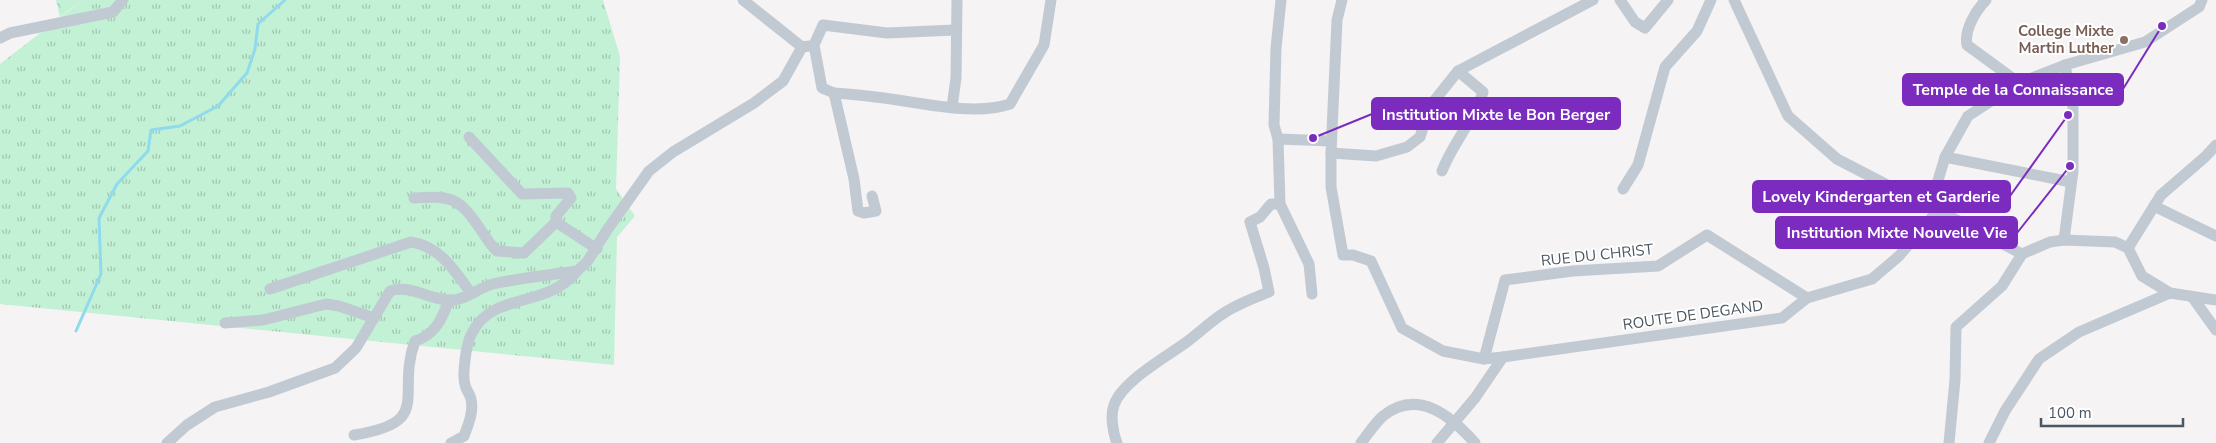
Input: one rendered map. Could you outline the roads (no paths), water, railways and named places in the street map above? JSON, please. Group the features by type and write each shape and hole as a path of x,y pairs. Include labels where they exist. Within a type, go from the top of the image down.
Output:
{"street":[{"path":"0,38 10,33 113,12 122,0"},
{"path":"743,0 808,46 822,88 834,93 952,107 1001,107 1010,104 1044,45 1051,0"},
{"path":"952,107 956,78 955,30 957,0"},
{"path":"1281,0 1276,48 1274,125 1278,139 1280,204 1309,264 1312,294"},
{"path":"1331,147 1337,20 1342,0"},
{"path":"1278,139 1376,156 1408,147 1420,137 1430,106 1458,71 1593,0"},
{"path":"1620,0 1635,22 1645,28 1668,0"},
{"path":"1623,189 1638,165 1665,67 1697,31 1711,0"},
{"path":"1734,0 1788,116 1837,160 1934,207 2022,254"},
{"path":"1986,0 1980,6 1965,36 1967,45 2019,83"},
{"path":"1934,207 1939,172 1945,157 1968,116 2019,83 2065,65 2145,42 2199,7 2202,0"},
{"path":"452,443 464,436 470,419 471,400 465,385 463,372 471,333 493,310 550,292 568,282 597,249 607,230 649,171 673,152 754,103 783,80 823,25 887,33 955,30"},
{"path":"2064,240 2072,182 2073,107 2065,65"},
{"path":"1442,171 1449,154 1479,106 1483,92 1458,71"},
{"path":"834,93 854,179 858,211 864,213 876,211 872,196"},
{"path":"414,198 441,196 452,199 467,208 493,248 503,252 524,253 556,222 556,216 571,198 568,193 522,194 469,137"},
{"path":"2128,248 2161,195 2211,159 2216,145"},
{"name":"ROUTE DE DEGAND","path":"1331,147 1331,188 1343,255 1353,255 1371,261 1402,328 1443,351 1484,359 1782,318 1806,298 1872,279 1899,256 1934,207"},
{"path":"1945,157 2072,182"},
{"path":"1117,443 1112,421 1113,406 1122,393 1157,361 1188,341 1224,312 1269,292 1250,222 1260,217 1271,204 1280,204"},
{"path":"2154,206 2216,236"},
{"path":"556,222 597,249"},
{"name":"RUE DU CHRIST","path":"1484,359 1505,280 1573,272 1658,266 1707,235 1806,298"},
{"path":"1948,443 1955,380 1956,327 2002,286 2022,254 2050,242 2064,240 2115,242 2128,248 2142,276 2170,293 2216,300"},
{"path":"270,289 411,242 432,248 447,260 471,293"},
{"path":"167,443 187,425 215,407 269,392 335,368 356,348 390,291 400,288 450,300 490,285 577,271"},
{"path":"1989,443 2005,411 2040,359 2079,332 2170,293"},
{"path":"2193,298 2216,330"},
{"path":"354,435 380,430 394,424 405,415 408,407 408,382 415,341 430,334 442,320 450,300"},
{"path":"225,323 262,320 326,304 339,306 374,318"},
{"path":"1437,443 1475,398 1503,357"},
{"path":"1360,443 1383,417 1402,404 1433,406 1475,443"}],"waterway":[{"path":"76,331 101,274 99,218 117,184 148,151 151,130 180,126 218,106 247,73 255,49 258,24 285,0"}],"place":[{"name":"Temple de la Connaissance","path":"2162,26"},
{"name":"College Mixte Martin Luther","path":"2124,40"},
{"name":"Lovely Kindergarten et Garderie","path":"2068,115"},
{"name":"Institution Mixte le Bon Berger","path":"1313,138"},
{"name":"Institution Mixte Nouvelle Vie","path":"2070,166"}]}
